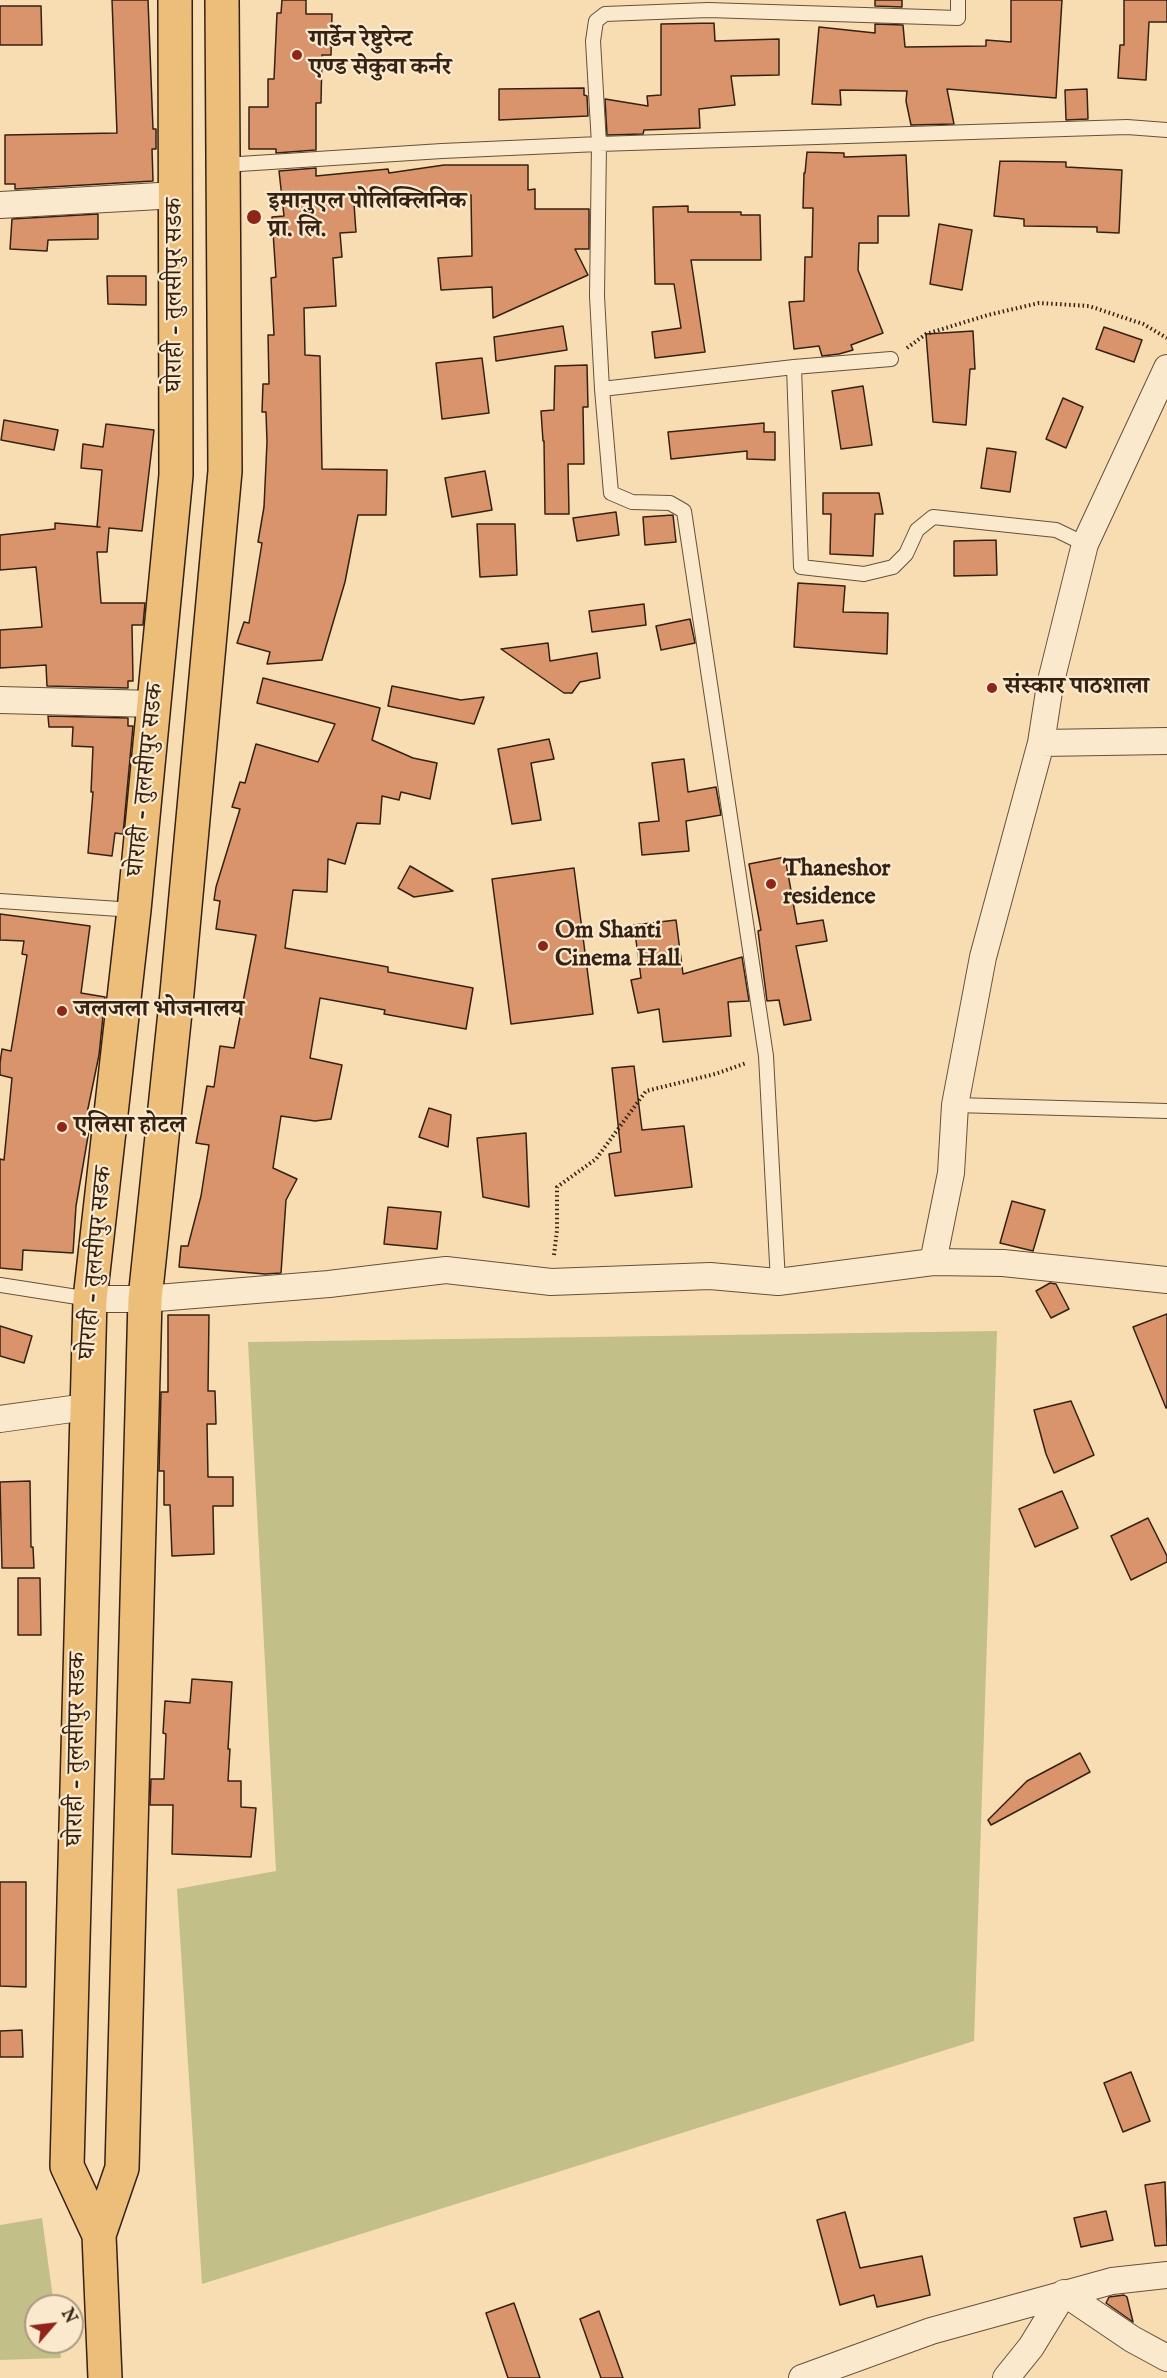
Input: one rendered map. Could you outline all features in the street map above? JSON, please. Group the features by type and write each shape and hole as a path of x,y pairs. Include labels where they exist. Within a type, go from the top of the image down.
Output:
{"main road":[{"name":"घोराही - तुलसीपुर सडक","path":"99,2235 67,2166 86,1407 90,1299 134,910 176,475 177,195 174,0"},
{"name":"घोराही - तुलसीपुर सडक","path":"105,2378 99,2235 122,2168 145,1299 178,981 225,471 222,0"},
{"path":"176,246 224,243"}],"street":[{"path":"0,205 177,195"},
{"path":"933,1262 951,1173 955,1105 983,957 1041,743 1050,685 1085,544 1167,368"},
{"path":"0,700 155,704"},
{"path":"1041,743 1167,741"},
{"path":"90,1299 145,1299 329,1284 446,1270 551,1282 710,1276 778,1282 933,1262 1003,1263 1167,1280"},
{"path":"0,1419 86,1407"},
{"path":"802,2378 931,2331 1064,2293 1112,2281 1167,2275"},
{"path":"1064,2293 1167,2360 1156,2378"},
{"path":"1005,2378 1031,2348 1064,2293"}],"lane":[{"path":"778,1282 766,1056 684,511 670,503 632,501 611,493 597,296 599,144 593,41 596,21 605,14 708,10 958,18 958,0"},
{"path":"224,165 599,144 1127,127 1167,130"},
{"path":"602,389 794,367 891,359"},
{"path":"794,367 801,567 864,574 893,567 906,554 917,530 933,517 1056,530 1085,544"},
{"path":"0,901 134,910"},
{"path":"955,1105 1167,1111"},
{"path":"0,1285 90,1299"}],"path":[{"path":"891,359 926,334 988,315 1039,303 1089,306 1143,324 1167,338"},
{"path":"551,1282 557,1230 557,1187 596,1159 646,1091 716,1074 766,1056"}],"shaded area":[{"path":"997,1331 974,2041 202,2284 177,1889 276,1871 248,1342"},
{"path":"42,2218 52,2294 24,2294 24,2354 60,2354 61,2358 0,2360 0,2225"}],"building":[{"path":"112,0 148,0 153,129 156,129 156,149 152,149 153,181 15,189 15,184 5,184 5,135 117,133"},
{"path":"282,0 306,0 306,14 332,14 331,55 322,55 321,103 316,103 316,150 276,153 276,149 249,149 249,107 268,107 268,79 274,79 277,13 281,13"},
{"path":"875,0 902,0 902,7 875,6"},
{"path":"1011,0 1062,0 1056,98 947,89 954,124 911,125 906,101 907,91 840,90 841,105 812,104 819,27 875,33 875,24 903,25 905,47 986,46 986,40 1011,42"},
{"path":"1124,0 1167,0 1167,22 1149,22 1146,80 1118,78 1120,45 1124,45"},
{"path":"0,6 41,6 42,45 0,45"},
{"path":"714,23 715,41 779,39 779,75 731,76 735,105 699,109 700,128 644,130 643,134 607,135 605,99 648,106 647,96 661,95 661,24"},
{"path":"584,88 584,95 587,96 588,116 499,120 499,89"},
{"path":"1087,89 1088,119 1066,120 1065,90"},
{"path":"807,152 844,153 844,157 906,155 909,216 878,216 878,243 859,243 858,270 883,333 851,345 853,350 822,356 819,346 794,349 789,302 804,301 805,257 812,257 813,208 803,208"},
{"path":"1000,161 1066,162 1066,167 1122,170 1119,233 1097,232 1097,227 1024,226 1024,219 994,216"},
{"path":"444,165 528,165 528,190 535,189 535,209 589,209 589,249 575,249 588,275 493,318 492,287 441,290 438,258 472,256 471,195 409,204 408,200 354,204 356,232 340,233 342,257 333,258 336,306 304,308 305,355 320,356 322,469 387,470 386,515 358,515 345,582 322,660 267,664 270,652 237,643 244,622 249,623 262,543 258,542 264,507 267,442 266,412 262,412 263,384 269,384 268,335 274,335 271,278 276,277 272,217 284,216 279,171 316,168 316,176 388,169 389,173"},
{"path":"688,206 688,212 741,212 741,215 760,215 761,260 691,260 705,352 655,358 652,332 681,328 674,284 655,284 653,207"},
{"path":"98,214 98,239 48,240 47,251 10,249 12,219"},
{"path":"939,224 972,230 962,290 930,284"},
{"path":"107,276 146,276 146,305 108,304"},
{"path":"563,326 567,350 496,361 494,337"},
{"path":"1104,327 1142,340 1134,362 1096,349"},
{"path":"973,331 975,369 970,369 966,425 933,422 926,334"},
{"path":"482,358 489,413 442,419 436,363"},
{"path":"587,365 588,407 583,407 584,464 568,464 569,514 545,514 544,441 541,411 554,410 555,366"},
{"path":"863,386 872,445 841,449 832,391"},
{"path":"1063,398 1083,407 1066,448 1046,439"},
{"path":"4,420 58,430 54,450 1,440"},
{"path":"764,423 764,432 775,432 775,460 747,459 747,451 671,459 668,432"},
{"path":"106,424 154,430 142,531 109,528 107,552 97,552 101,603 145,603 143,625 132,625 133,681 128,681 128,688 47,686 46,665 0,668 0,630 42,627 36,567 0,570 0,535 55,529 55,523 97,527 102,470 81,468 83,444 103,447"},
{"path":"987,448 1016,452 1010,492 981,488"},
{"path":"485,471 492,510 452,517 445,478"},
{"path":"823,493 879,493 883,514 875,514 873,556 830,554 831,514 823,514"},
{"path":"616,512 619,535 577,541 573,518"},
{"path":"673,515 676,542 645,545 643,517"},
{"path":"477,524 515,524 517,575 480,577"},
{"path":"996,540 997,575 954,576 954,541"},
{"path":"798,583 845,586 843,612 888,613 887,654 794,647"},
{"path":"644,604 646,625 592,632 589,611"},
{"path":"690,619 695,643 661,650 656,626"},
{"path":"548,643 550,661 597,653 600,678 580,682 572,693 564,693 501,649"},
{"path":"263,678 380,708 372,740 413,758 437,763 430,799 401,792 399,800 382,796 380,824 357,823 345,864 328,859 327,892 293,890 285,948 388,967 388,972 473,988 466,1029 384,1014 385,1010 320,998 310,1058 342,1065 331,1119 315,1121 281,1116 273,1168 297,1179 286,1200 281,1273 265,1274 179,1267 181,1246 188,1246 201,1196 209,1145 196,1143 207,1086 214,1087 220,1046 234,1048 256,935 216,929 220,901 214,900 216,887 240,809 232,807 240,782 245,783 256,744 318,762 335,724 257,703"},
{"path":"392,686 461,700 484,697 474,724 388,706"},
{"path":"48,716 128,718 128,726 133,726 123,834 115,833 112,856 88,853 93,792 91,792 93,747 72,746 73,727 49,727"},
{"path":"549,739 554,759 531,763 541,820 512,824 498,749"},
{"path":"684,759 688,792 716,787 721,815 686,821 689,851 642,855 639,823 659,821 652,763"},
{"path":"785,857 797,924 823,920 827,941 796,946 811,1020 784,1025 779,1000 767,1001 758,931 761,930 749,864"},
{"path":"410,866 453,891 414,897 398,888"},
{"name":"Om Shanti Cinema Hall","path":"574,868 593,1014 511,1024 492,879"},
{"path":"0,914 90,926 81,993 105,997 99,1055 86,1118 91,1119 76,1206 73,1253 23,1250 22,1270 0,1268 0,1159 4,1160 12,1078 0,1075 0,1063 2,1049 11,1051 27,955 22,954 24,941 0,940"},
{"path":"676,920 683,974 742,957 749,1001 728,1002 731,1036 663,1042 659,1009 638,1013 631,980 641,978 634,925"},
{"path":"634,1066 642,1130 684,1126 692,1187 615,1196 609,1154 621,1152 612,1068"},
{"path":"429,1108 451,1115 448,1147 419,1137"},
{"path":"526,1133 529,1207 483,1197 477,1138"},
{"path":"1012,1201 1045,1210 1033,1251 1000,1243"},
{"path":"388,1207 441,1212 437,1249 384,1244"},
{"path":"1050,1283 1056,1284 1069,1309 1051,1318 1036,1291"},
{"path":"1167,1314 1167,1408 1166,1408 1133,1327"},
{"path":"168,1315 209,1315 208,1391 215,1391 216,1424 207,1424 208,1477 233,1477 233,1506 213,1506 214,1554 172,1556 170,1505 164,1505 164,1471 159,1471 161,1392 168,1392"},
{"path":"0,1326 32,1336 24,1363 0,1356"},
{"path":"1071,1401 1094,1455 1054,1473 1046,1454 1034,1410"},
{"path":"30,1481 31,1547 33,1547 34,1568 2,1568 0,1482"},
{"path":"1062,1491 1078,1528 1035,1547 1019,1509"},
{"path":"1148,1518 1167,1556 1167,1562 1131,1580 1111,1536"},
{"path":"18,1578 40,1578 41,1635 18,1635"},
{"path":"192,1679 232,1682 228,1781 241,1781 241,1807 256,1808 251,1857 172,1854 173,1805 150,1805 151,1779 164,1779 165,1701 190,1703"},
{"path":"1080,1753 1090,1772 991,1825 988,1820 1027,1781"},
{"path":"0,1882 26,1882 26,1987 0,1986"},
{"path":"22,2030 23,2057 0,2057 0,2031"},
{"path":"1131,2072 1150,2121 1123,2132 1104,2083"},
{"path":"1165,2182 1167,2245 1155,2246 1145,2185"},
{"path":"1106,2211 1113,2240 1081,2247 1074,2218"},
{"path":"845,2212 860,2268 922,2256 930,2295 877,2307 874,2295 840,2305 817,2220"},
{"path":"1124,2295 1127,2297 1133,2322 1106,2303 1109,2297"},
{"path":"514,2303 540,2378 508,2378 486,2313"},
{"path":"599,2311 623,2378 601,2378 580,2319"}],"place":[{"name":"गार्डेन रेष्टुरेन्ट एण्ड सेकुवा कर्नर","path":"297,55"},
{"name":"इमानुएल पोलिक्लिनिक प्रा. लि.","path":"254,217"},
{"name":"संस्कार पाठशाला","path":"992,688"},
{"name":"Thaneshor residence","path":"771,884"},
{"name":"Om Shanti Cinema Hall","path":"543,946"},
{"name":"जलजला भोजनालय","path":"62,1011"},
{"name":"एलिसा होटल","path":"62,1127"}]}
